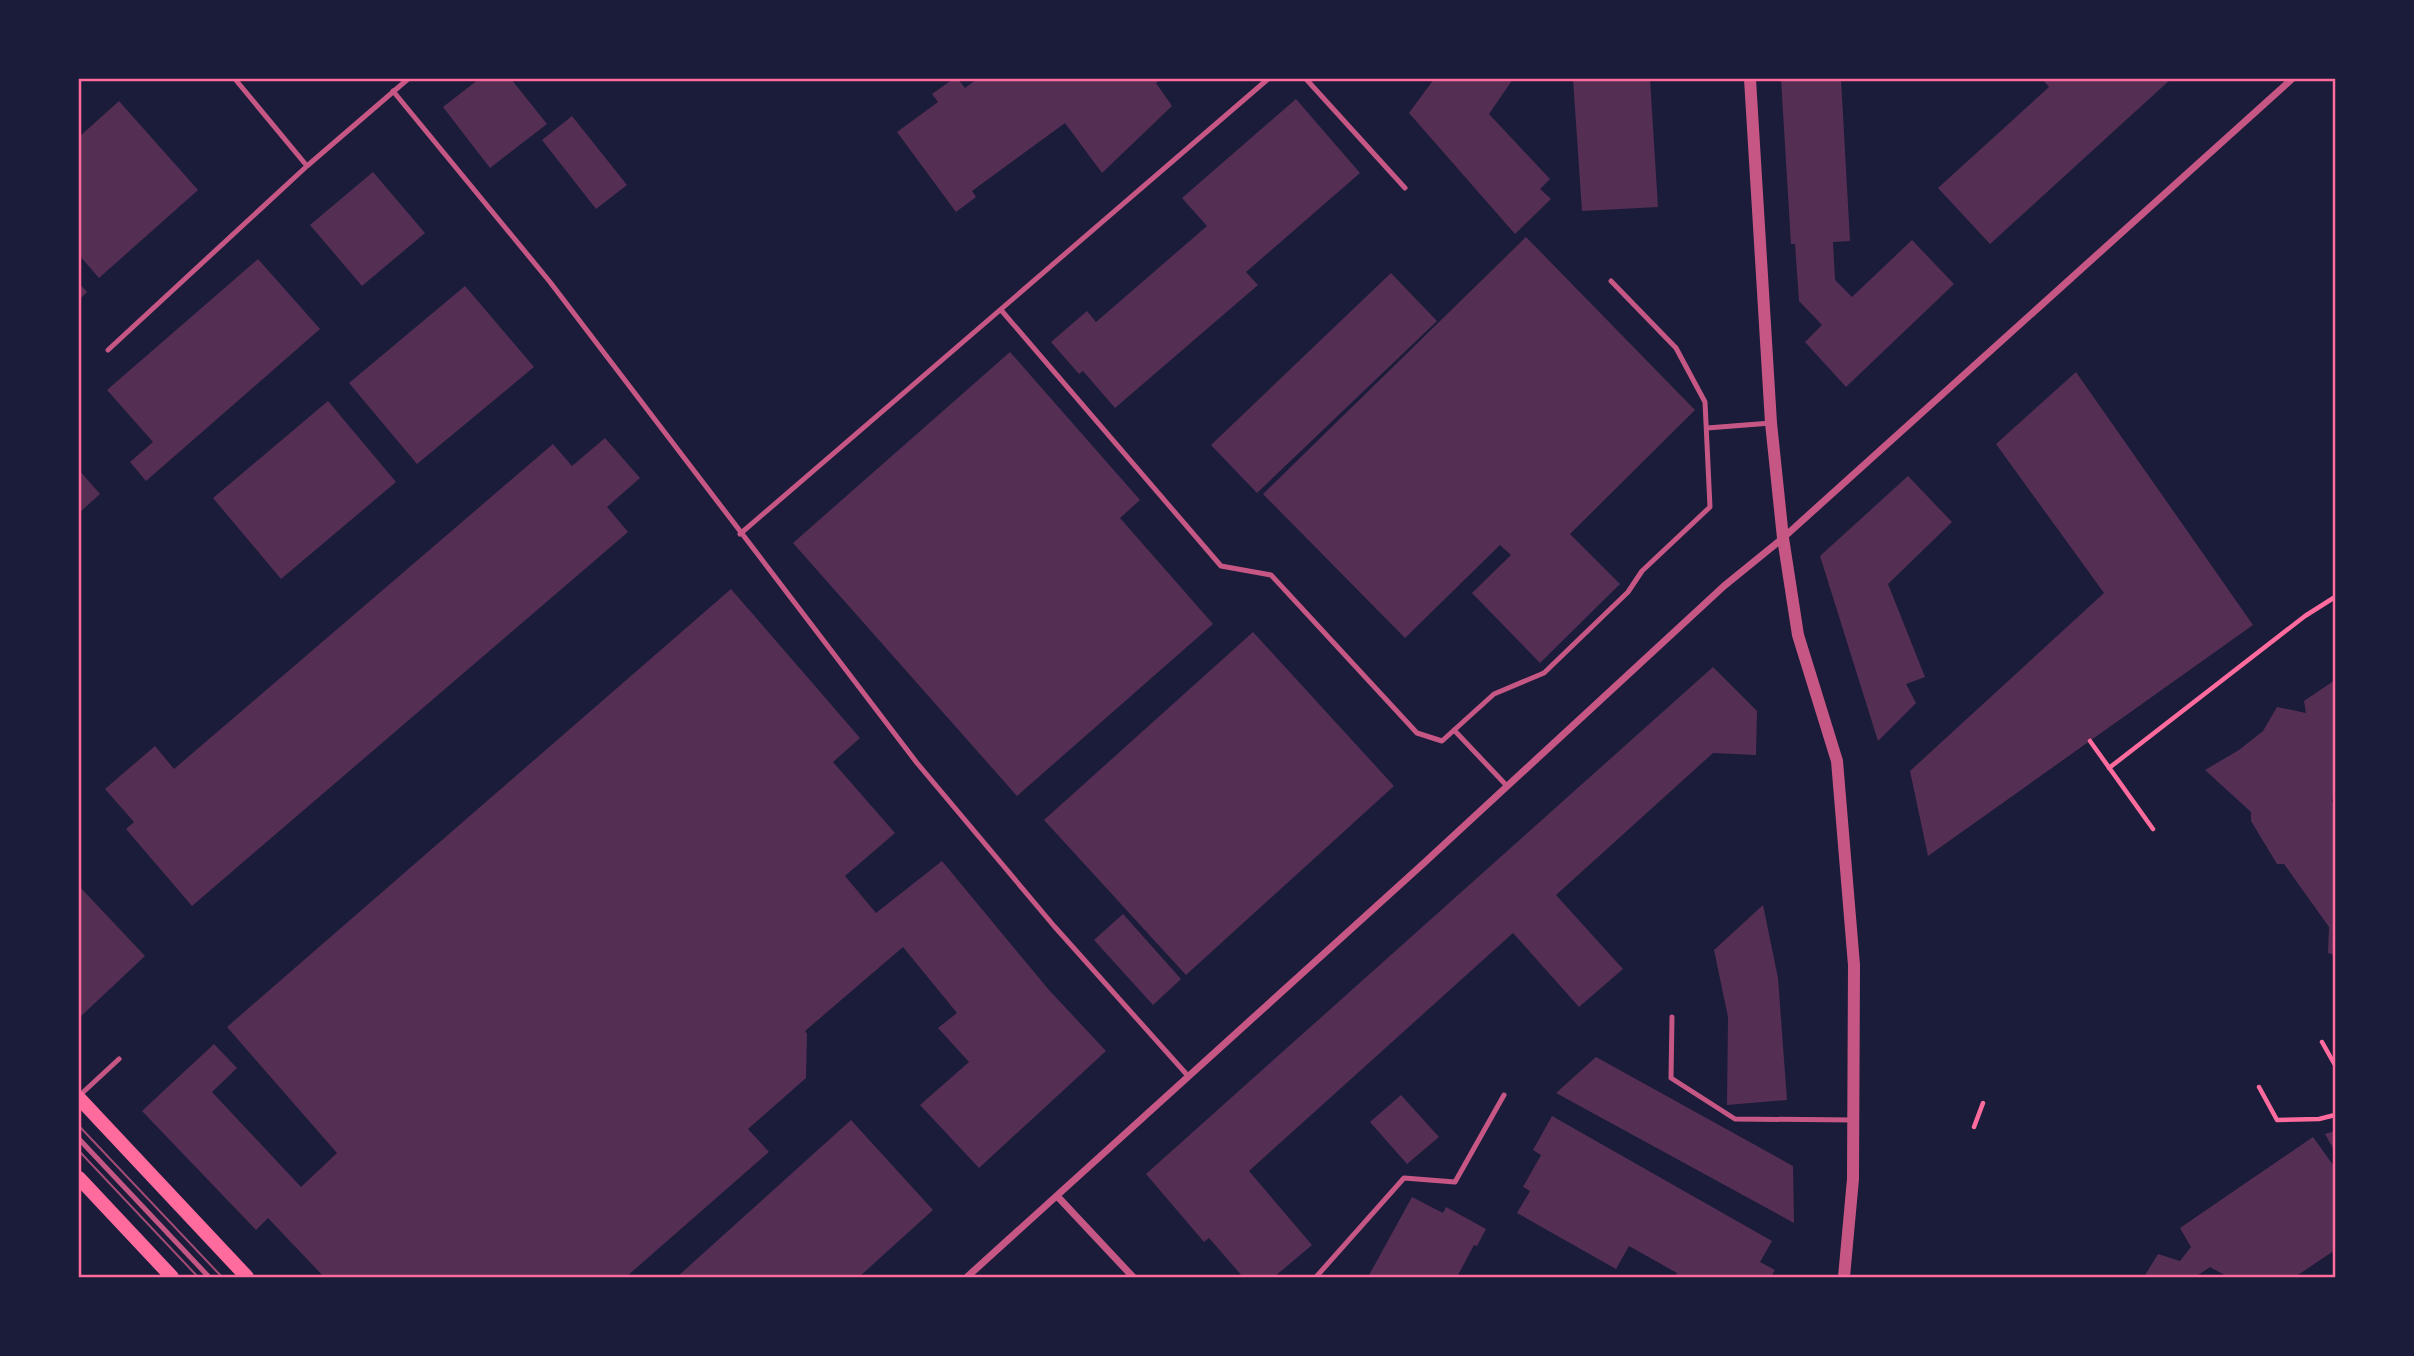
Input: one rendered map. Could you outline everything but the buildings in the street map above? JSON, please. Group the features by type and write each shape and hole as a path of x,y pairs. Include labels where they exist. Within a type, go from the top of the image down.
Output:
{"main road":[{"path":"79,1097 247,1277"},
{"path":"79,1178 172,1277"}],"street":[{"path":"1750,79 1771,423 1783,538 1798,635 1837,761 1854,965 1855,1120 1853,1179 1844,1277"},
{"path":"967,1277 1058,1197 1724,586 1783,538 2291,79"},
{"path":"1058,1197 1133,1277"}],"lane":[{"path":"235,79 307,166"},
{"path":"108,351 307,166 408,79"},
{"path":"740,534 1268,79"},
{"path":"1306,79 1405,188"},
{"path":"393,91 550,282 917,763 1054,926 1189,1077"},
{"path":"1001,310 1221,566 1271,575 1417,733 1443,741 1494,694 1544,673 1628,592 1642,571 1710,507 1705,402 1676,348 1611,281"},
{"path":"1707,428 1771,423"},
{"path":"1454,730 1507,786"},
{"path":"1672,1017 1671,1078 1735,1119 1855,1120"},
{"path":"79,1097 119,1059"},
{"path":"1316,1277 1404,1178 1455,1182 1504,1095"},
{"path":"79,1139 209,1277"}],"path":[{"path":"2109,768 2305,616 2335,597"},
{"path":"2090,741 2153,829"},
{"path":"2322,1042 2335,1066"},
{"path":"2259,1087 2277,1120 2319,1119 2335,1115"},
{"path":"1974,1127 1983,1103"}],"tram line":[{"path":"79,1126 222,1277"},
{"path":"79,1151 198,1277"}]}
